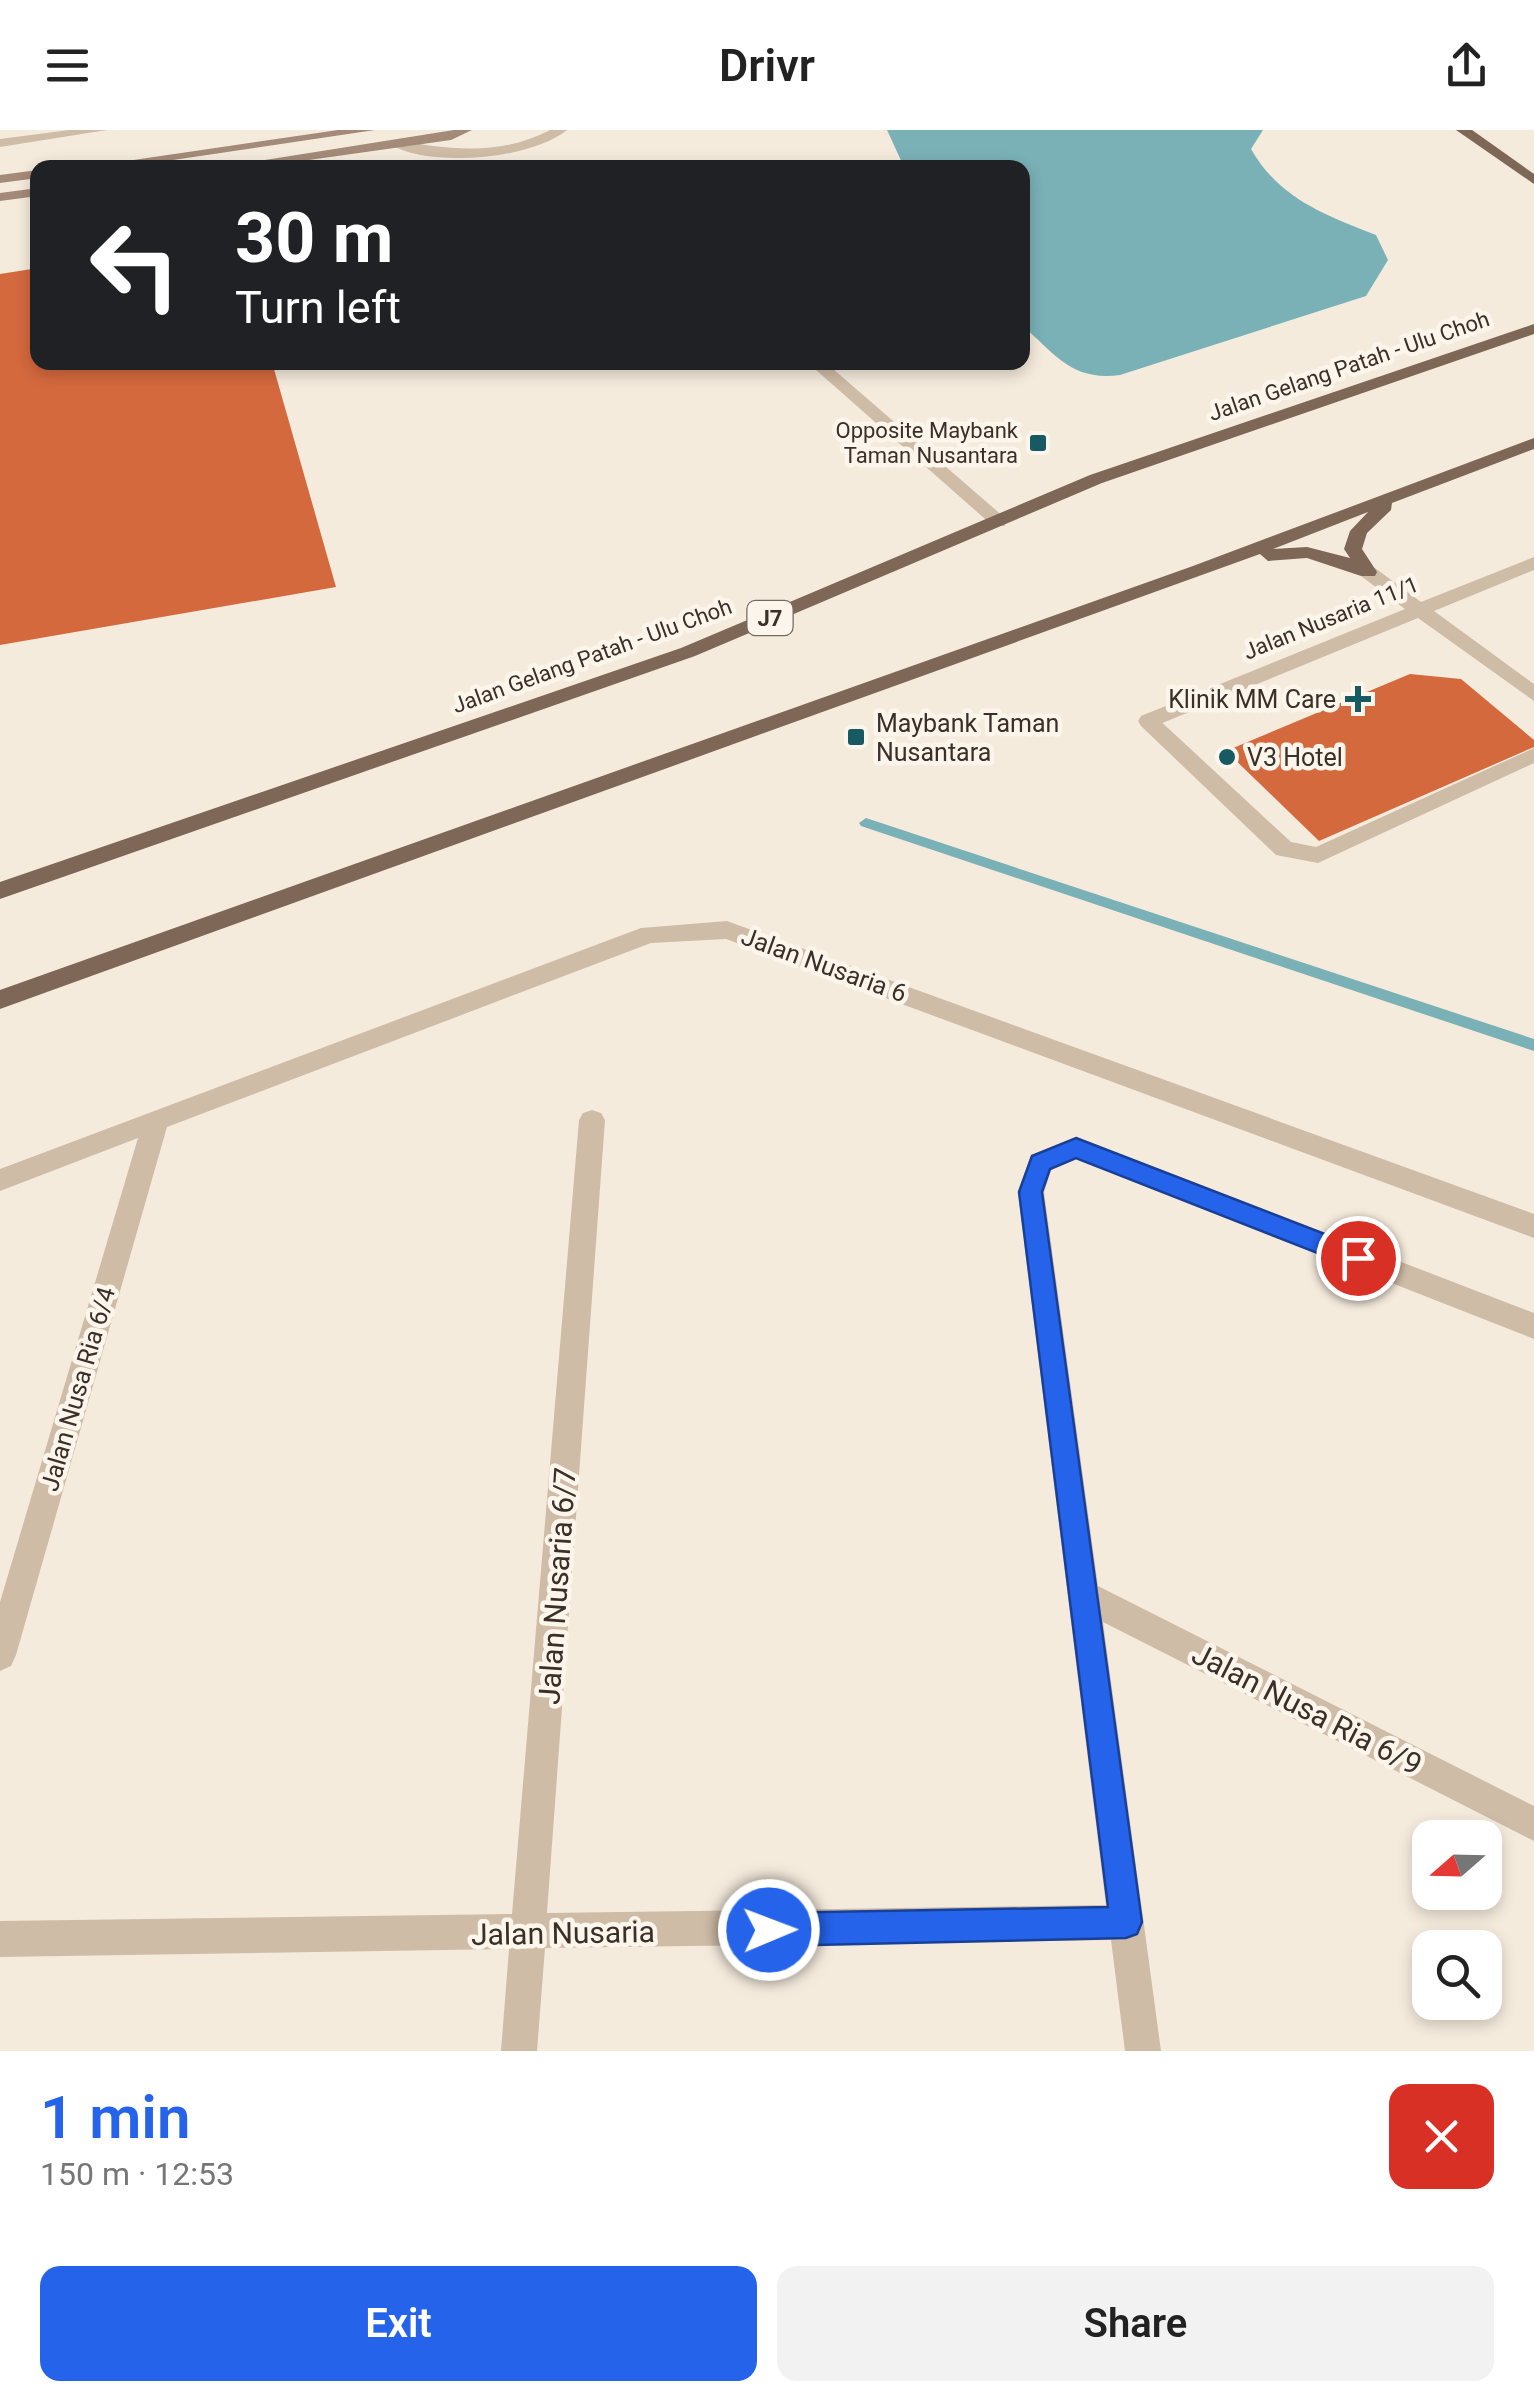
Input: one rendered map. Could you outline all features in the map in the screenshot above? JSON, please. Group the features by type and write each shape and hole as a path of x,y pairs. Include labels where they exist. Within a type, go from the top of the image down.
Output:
{"main road":[{"path":"1462,130 1534,180"},
{"path":"1393,376 1534,316"},
{"name":"Jalan Gelang Patah - Ulu Choh","path":"0,892 688,652 1096,480 1534,330"},
{"path":"0,1000 1200,570 1534,443"},
{"path":"1368,572 1353,549 1359,531 1378,510 1429,482"},
{"path":"1200,570 1302,550 1328,554 1368,572"}],"street":[{"path":"0,143 19,135 100,130"},
{"path":"145,160 368,130"},
{"path":"279,160 451,136 465,130"},
{"path":"396,144 458,156 508,151 544,140 560,130"},
{"path":"0,179 30,175"},
{"path":"0,197 30,193"},
{"path":"824,370 999,522"},
{"name":"Jalan Nusaria 11/1","path":"1534,563 1148,721 1284,849 1318,854 1534,755"},
{"path":"1368,572 1534,694"},
{"name":"Jalan Nusaria 6","path":"0,1180 648,934 727,930 1534,1226"},
{"name":"Jalan Nusaria 6/7","path":"519,2051 592,1120"},
{"name":"Jalan Nusa Ria 6/4","path":"0,1655 156,1122"},
{"path":"1142,2051 1030,1192 1040,1163 1076,1148 1534,1326"},
{"name":"Jalan Nusa Ria 6/9","path":"1081,1594 1534,1824"},
{"name":"Jalan Nusaria","path":"0,1940 1126,1922"}],"water":[{"path":"887,130 1263,130 1251,149 1275,180 1321,212 1376,235 1388,260 1366,296 1120,375 1089,374 1066,364 1030,332 1030,160 901,160"}],"building":[{"path":"30,269 30,370 274,370 336,587 0,645 0,274"},
{"path":"1410,674 1461,679 1534,740 1534,747 1319,841 1226,751"}],"waterway":[{"path":"866,823 1534,1045"}],"place":[{"name":"Opposite Maybank Taman Nusantara","path":"1038,443"},
{"name":"Klinik MM Care","path":"1358,699"},
{"name":"Maybank Taman Nusantara","path":"856,737"},
{"name":"V3 Hotel","path":"1227,757"}],"route":[{"path":"769,1930 1126,1922 1030,1192 1040,1163 1076,1148 1358,1258"}]}
